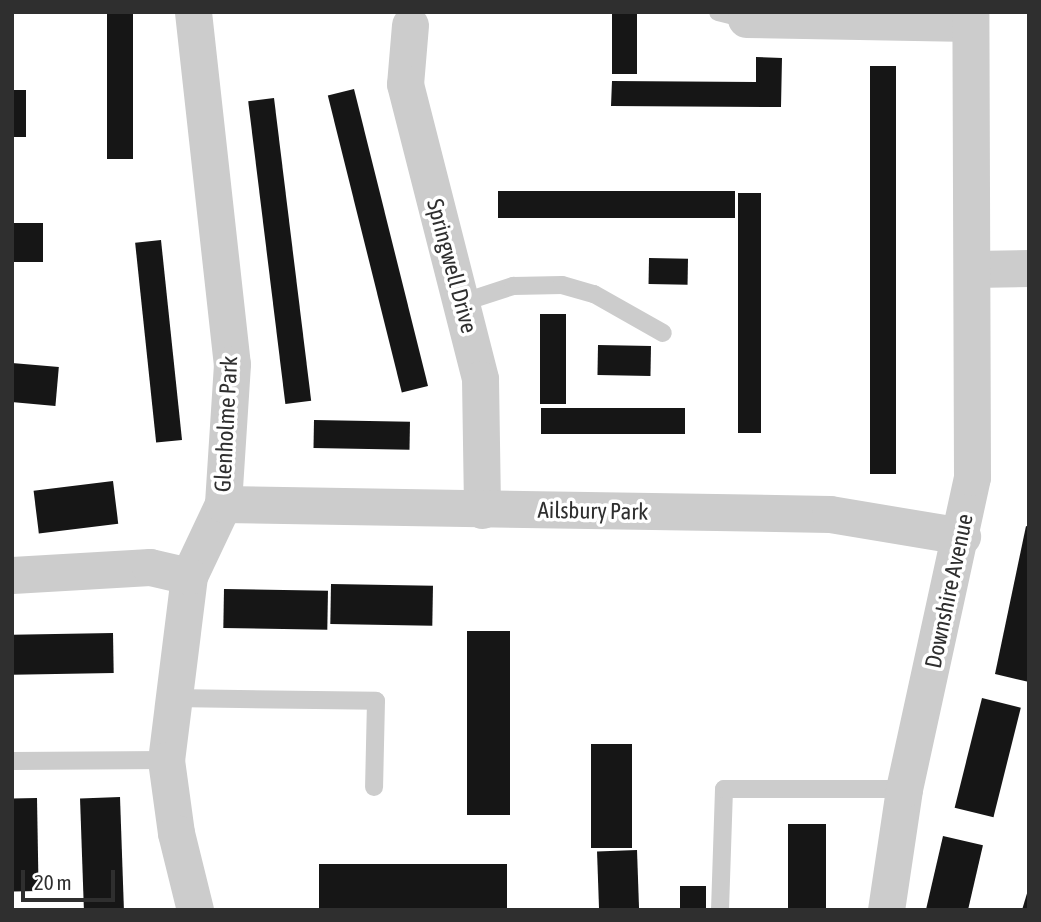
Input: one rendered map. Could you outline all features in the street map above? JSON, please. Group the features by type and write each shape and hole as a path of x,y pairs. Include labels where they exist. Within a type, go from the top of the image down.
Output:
{"street":[{"name":"Glenholme Park","path":"193,12 232,364 223,504 189,576 166,760 176,833 195,910"},
{"path":"732,16 970,18"},
{"name":"Downshire Avenue","path":"886,910 904,789 962,536 974,442 970,18"},
{"name":"Springwell Drive","path":"410,24 405,84 464,302 480,379 482,510"},
{"path":"972,269 1029,268"},
{"name":"Ailsbury Park","path":"223,504 830,514 962,536"},
{"path":"12,575 150,567 189,576"}],"lane":[{"path":"464,302 513,286 562,285 594,294 663,333"},
{"path":"172,698 376,701 374,787"},
{"path":"12,761 166,760"},
{"path":"720,910 724,789 904,789"}],"building":[{"path":"107,12 133,12 133,159 107,159"},
{"path":"612,12 637,12 637,74 612,74"},
{"path":"756,57 782,58 781,107 611,106 612,81 756,82"},
{"path":"870,66 896,66 896,474 870,474"},
{"path":"354,89 428,386 402,392 328,96"},
{"path":"12,90 26,90 26,137 12,137"},
{"path":"274,98 311,401 285,404 248,101"},
{"path":"498,191 735,191 735,218 498,218"},
{"path":"738,193 761,193 761,433 738,433"},
{"path":"12,223 43,223 43,262 12,262"},
{"path":"161,240 182,440 156,443 135,243"},
{"path":"649,258 688,259 688,285 649,284"},
{"path":"540,314 566,314 566,404 540,404"},
{"path":"598,345 651,346 650,376 597,375"},
{"path":"12,363 59,367 55,406 12,402"},
{"path":"541,408 685,408 685,434 541,434"},
{"path":"314,420 410,422 409,450 314,448"},
{"path":"113,481 118,524 39,533 34,491"},
{"path":"1026,526 1029,527 1029,682 995,674"},
{"path":"331,584 433,586 432,626 330,624"},
{"path":"224,589 328,591 327,630 223,628"},
{"path":"467,631 510,631 510,815 467,815"},
{"path":"113,633 114,673 13,675 12,635"},
{"path":"982,698 1021,708 993,817 955,808"},
{"path":"591,744 632,744 632,848 591,848"},
{"path":"120,797 124,910 84,910 80,798"},
{"path":"12,798 37,798 39,891 14,891"},
{"path":"788,824 826,824 826,910 788,910"},
{"path":"943,836 983,845 968,910 926,910"},
{"path":"637,850 639,910 599,910 597,851"},
{"path":"319,864 507,864 507,908 319,908"},
{"path":"680,886 706,886 706,910 680,910"},
{"path":"1028,890 1029,910 1022,910"}]}
